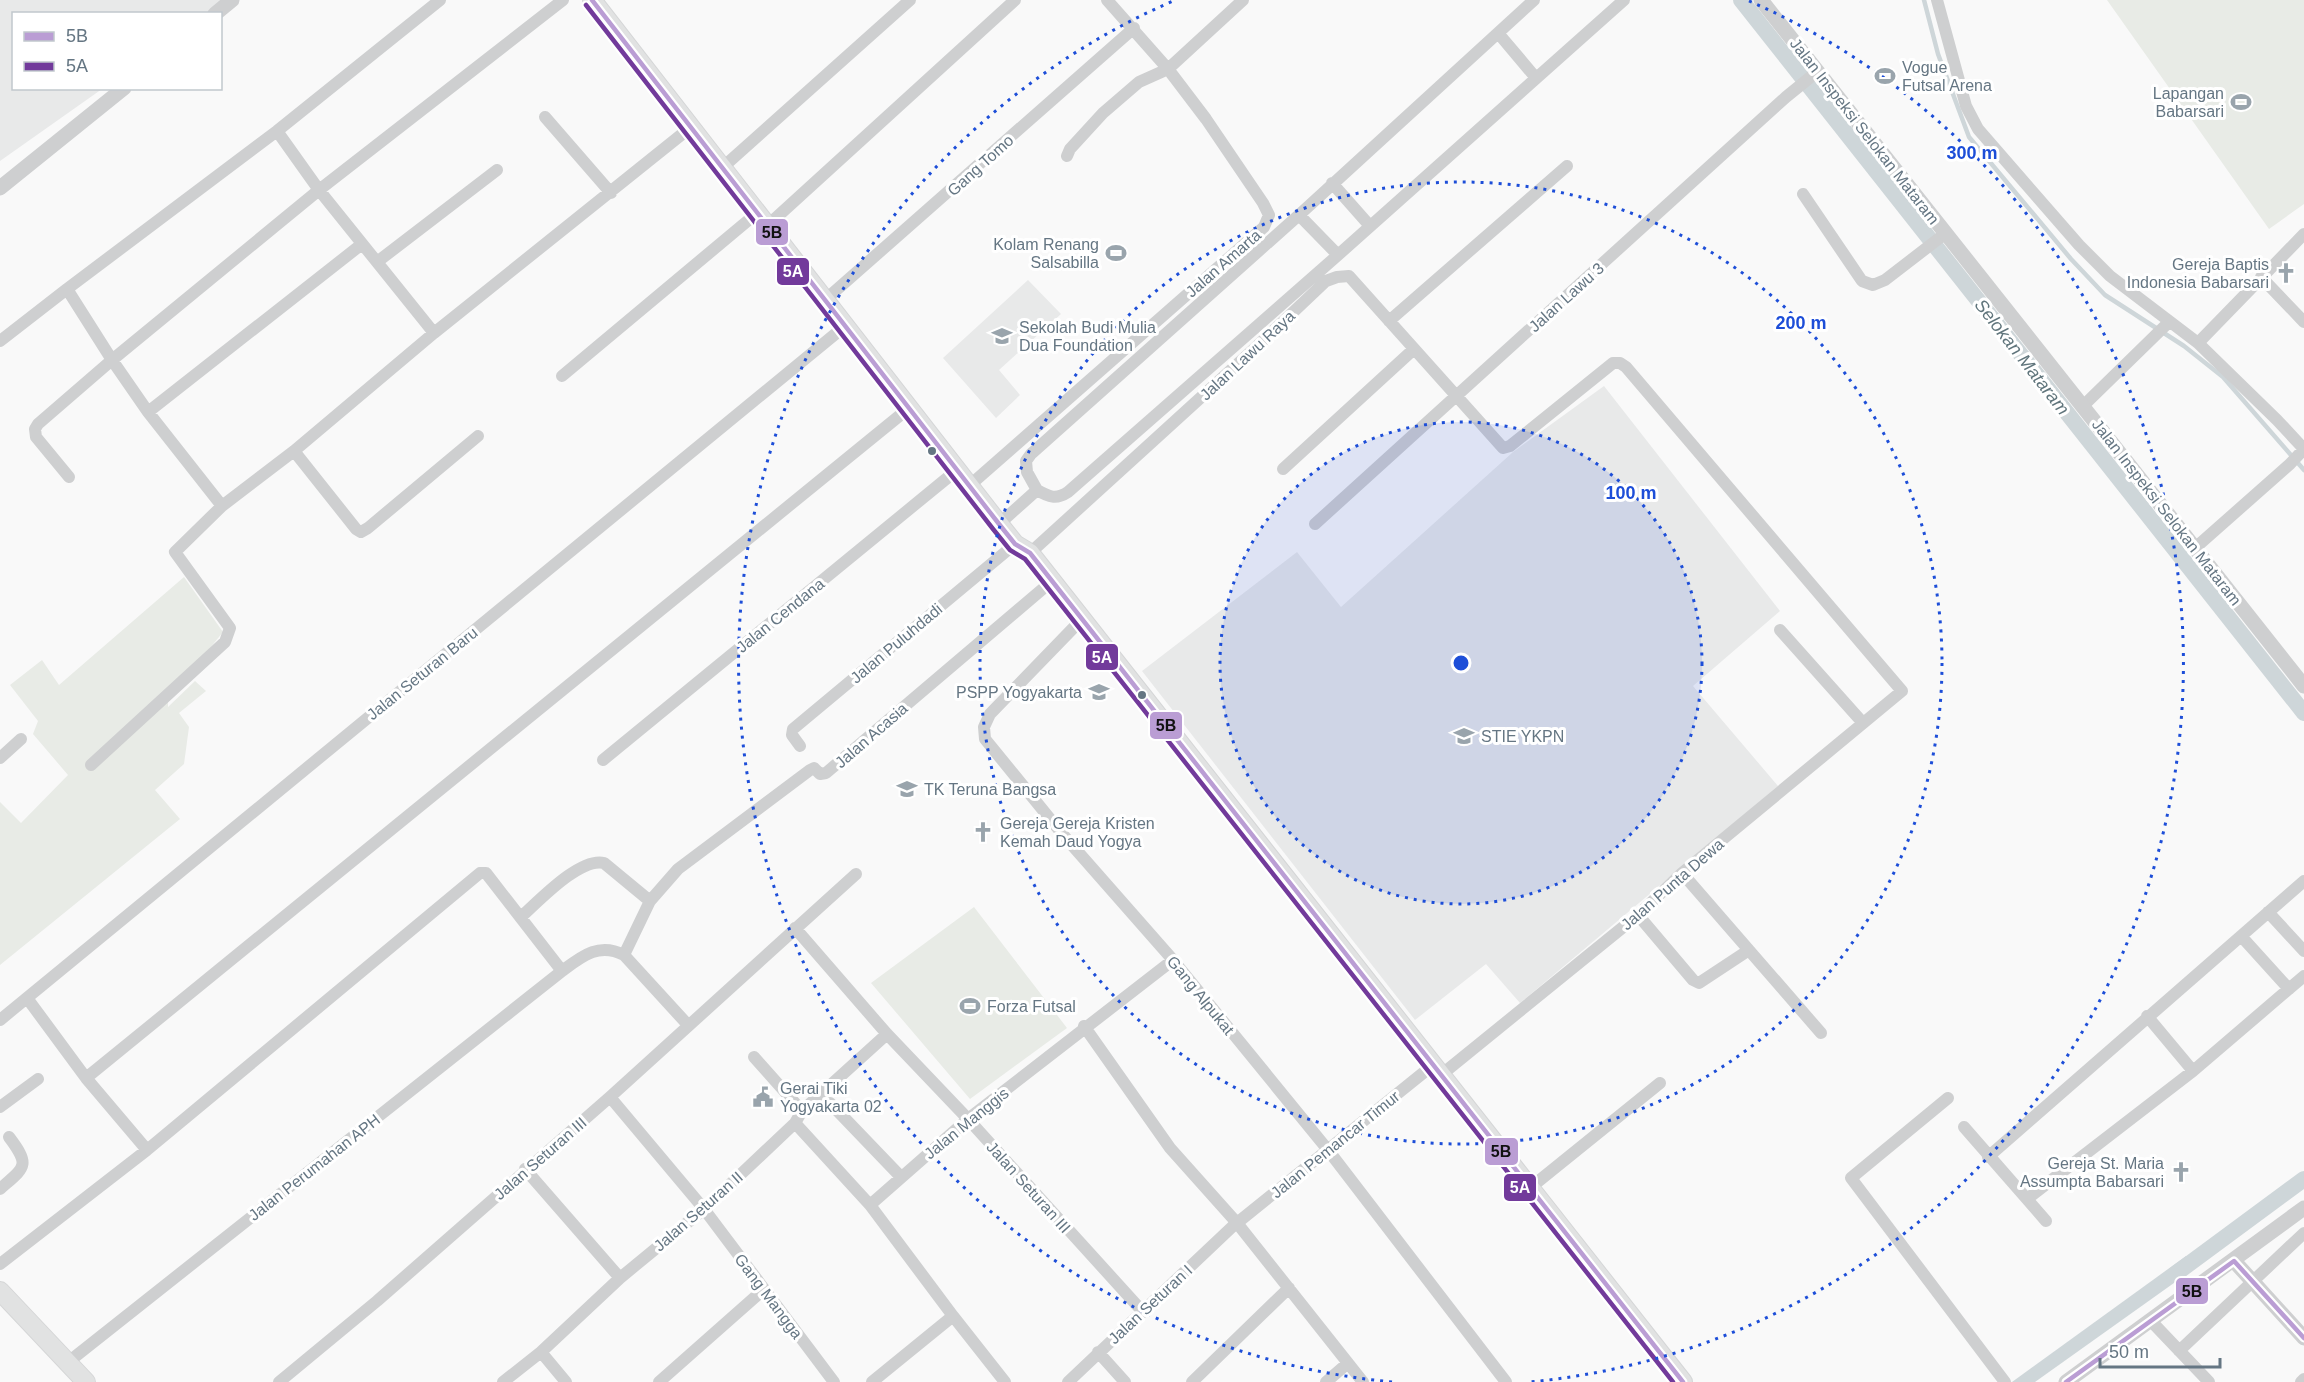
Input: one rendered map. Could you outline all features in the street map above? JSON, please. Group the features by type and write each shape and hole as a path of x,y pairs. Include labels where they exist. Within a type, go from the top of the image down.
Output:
{"main road":[{"path":"592,0 969,486 999,524 1052,580 1683,1382"},
{"path":"0,1291 86,1382"}],"street":[{"path":"217,12 232,0"},
{"path":"0,341 277,131 440,0"},
{"path":"69,477 36,437 35,429 112,360 319,190 563,0"},
{"path":"722,168 910,0"},
{"path":"562,376 762,219 1015,0"},
{"path":"1067,156 1075,143 1103,113 1139,82 1168,69 1243,0"},
{"path":"1534,0 1299,215 1031,454 1026,461 1027,472 1037,490 1051,498 1068,492 1624,0"},
{"name":"Jalan Inspeksi Selokan Mataram","path":"1761,0 1815,74 1941,236 2083,406 2304,686"},
{"path":"1937,0 1966,106 1978,129 2087,253 2166,326 2198,343 2277,420 2299,454 2195,548"},
{"name":"Jalan Amarta","path":"969,486 1264,227 1269,215 1253,187 1206,119 1114,2"},
{"name":"Gang Tomo","path":"825,300 1134,28"},
{"path":"1498,33 1536,78"},
{"name":"Jalan Lawu 3","path":"1315,524 1794,90 1815,74"},
{"path":"0,188 122,90"},
{"path":"545,117 610,193"},
{"path":"91,765 225,642 230,628 175,552 222,506 294,452 434,333 691,127"},
{"path":"277,131 319,190 434,333"},
{"path":"1389,321 1567,166"},
{"path":"377,262 496,170"},
{"path":"1332,183 1370,226"},
{"path":"1803,194 1862,281 1873,285 1885,280 1912,261 1941,236"},
{"path":"1299,215 1338,255"},
{"path":"2198,343 2304,234"},
{"path":"148,412 362,244"},
{"name":"Jalan Lawu Raya","path":"1022,548 1253,350 1326,281 1349,276 1503,448 1510,446 1613,363 1620,363 1626,367 1902,691"},
{"path":"2261,278 2304,322"},
{"path":"67,289 148,412 222,506"},
{"name":"Jalan Seturan Baru","path":"0,1020 845,326"},
{"path":"2083,406 2166,326"},
{"path":"1283,469 1414,350"},
{"path":"86,1078 909,408"},
{"path":"294,452 356,529 361,532 478,436"},
{"name":"Jalan Cendana","path":"603,760 957,470"},
{"path":"999,524 1037,490"},
{"name":"Jalan Puluhdadi","path":"800,746 792,735 793,729 1022,548"},
{"name":"Jalan Acasia","path":"624,955 650,901 678,869 810,770 814,768 822,775 826,773 1052,580"},
{"name":"Gang Alpukat","path":"1082,619 990,714 984,727 985,739 1064,836 1173,960 1328,1150 1506,1382"},
{"path":"1780,630 1863,723"},
{"name":"Jalan Punta Dewa","path":"1437,1070 1638,915 1682,873 1902,691"},
{"path":"0,758 21,739"},
{"path":"521,917 576,871 599,861 604,862 650,901"},
{"path":"0,1264 147,1150 475,876 486,873 562,971"},
{"path":"1682,873 1821,1033"},
{"name":"Jalan Seturan III","path":"279,1382 377,1301 610,1097 856,874"},
{"path":"1988,1157 2304,881"},
{"path":"2268,912 2304,951"},
{"path":"1638,915 1693,980 1699,983 1749,950"},
{"name":"Jalan Seturan III","path":"795,928 887,1034 968,1119 1143,1312"},
{"path":"2241,936 2289,989"},
{"name":"Jalan Perumahan APH","path":"67,1363 562,971 587,953 601,949 613,950 624,955"},
{"path":"624,955 688,1025"},
{"name":"Jalan Manggis","path":"870,1204 968,1119 1084,1026 1173,960"},
{"path":"2027,1199 2193,1071 2304,976"},
{"path":"27,998 86,1078 147,1150"},
{"path":"2147,1016 2193,1071"},
{"path":"1084,1026 1170,1148 1289,1288 1363,1382"},
{"name":"Jalan Seturan II","path":"503,1382 541,1352 620,1278 704,1209 795,1123 802,1111 887,1034"},
{"path":"754,1057 802,1111"},
{"name":"Jalan Pemancar Timur","path":"1235,1225 1328,1150 1437,1070"},
{"path":"0,1107 38,1079"},
{"path":"1530,1188 1660,1083"},
{"name":"Gang Mangga","path":"610,1097 704,1209 834,1382"},
{"path":"1948,1098 1851,1179 2005,1382"},
{"path":"830,1103 901,1177"},
{"path":"795,1123 870,1204 1005,1382"},
{"path":"1964,1127 2046,1221"},
{"path":"0,1189 19,1173 23,1166 24,1158 9,1137"},
{"path":"525,1170 620,1278"},
{"path":"2066,1382 2304,1208"},
{"name":"Jalan Seturan I","path":"1068,1382 1235,1225"},
{"path":"2180,1351 2304,1233"},
{"path":"2234,1261 2304,1338"},
{"path":"1192,1382 1289,1288"},
{"path":"659,1382 763,1290"},
{"path":"872,1382 953,1316"},
{"path":"2151,1321 2209,1382"},
{"path":"541,1352 566,1382"},
{"path":"1098,1352 1125,1382"},
{"path":"1326,1382 1348,1363"}],"shaded area":[{"path":"0,0 225,0 208,12 12,12 12,90 101,90 0,161"},
{"name":"Lapangan Babarsari","path":"2107,0 2304,0 2304,204 2269,229"},
{"name":"Sekolah Budi Mulia Dua Foundation","path":"1028,280 1061,314 999,370 1020,395 996,418 943,358"},
{"name":"STIE YKPN","path":"1604,386 1780,611 1693,686 1778,786 1520,1003 1486,964 1415,1020 1142,671 1297,552 1341,607 1513,452"},
{"path":"184,577 223,632 168,700 168,707 195,681 206,691 179,713 189,727 184,764 155,790 180,819 0,965 0,802 21,823 68,775 33,734 38,721 10,685 42,660 59,685"},
{"name":"Forza Futsal","path":"974,907 1067,1028 970,1099 871,983"},
{"path":"2186,1256 2195,1268 2035,1382 2012,1382"}],"waterway":[{"name":"Selokan Mataram","path":"1741,0 2304,713"},
{"path":"1924,0 1938,54 1969,137 2071,259 2105,295 2184,346 2223,377 2304,470"},
{"name":"Selokan Mataram","path":"2174,1275 2304,1179"}],"transit line":[{"name":"5B","path":"592,0 999,524 1015,544 1030,553 1683,1382"},
{"name":"5A","path":"586,5 993,529 1010,550 1025,559 1673,1382"},
{"name":"5B","path":"2066,1382 2234,1261 2304,1338"}],"place":[{"name":"Vogue Futsal Arena","path":"1885,76"},
{"name":"Lapangan Babarsari","path":"2241,102"},
{"name":"Kolam Renang Salsabilla","path":"1116,253"},
{"name":"Gereja Baptis Indonesia Babarsari","path":"2286,273"},
{"name":"Sekolah Budi Mulia Dua Foundation","path":"1002,336"},
{"name":"PSPP Yogyakarta","path":"1099,692"},
{"name":"STIE YKPN","path":"1464,736"},
{"name":"TK Teruna Bangsa","path":"907,789"},
{"name":"Gereja Gereja Kristen Kemah Daud Yogya","path":"983,832"},
{"name":"Forza Futsal","path":"970,1006"},
{"name":"Gerai Tiki Yogyakarta 02","path":"763,1097"},
{"name":"Gereja St. Maria Assumpta Babarsari","path":"2181,1172"}]}
